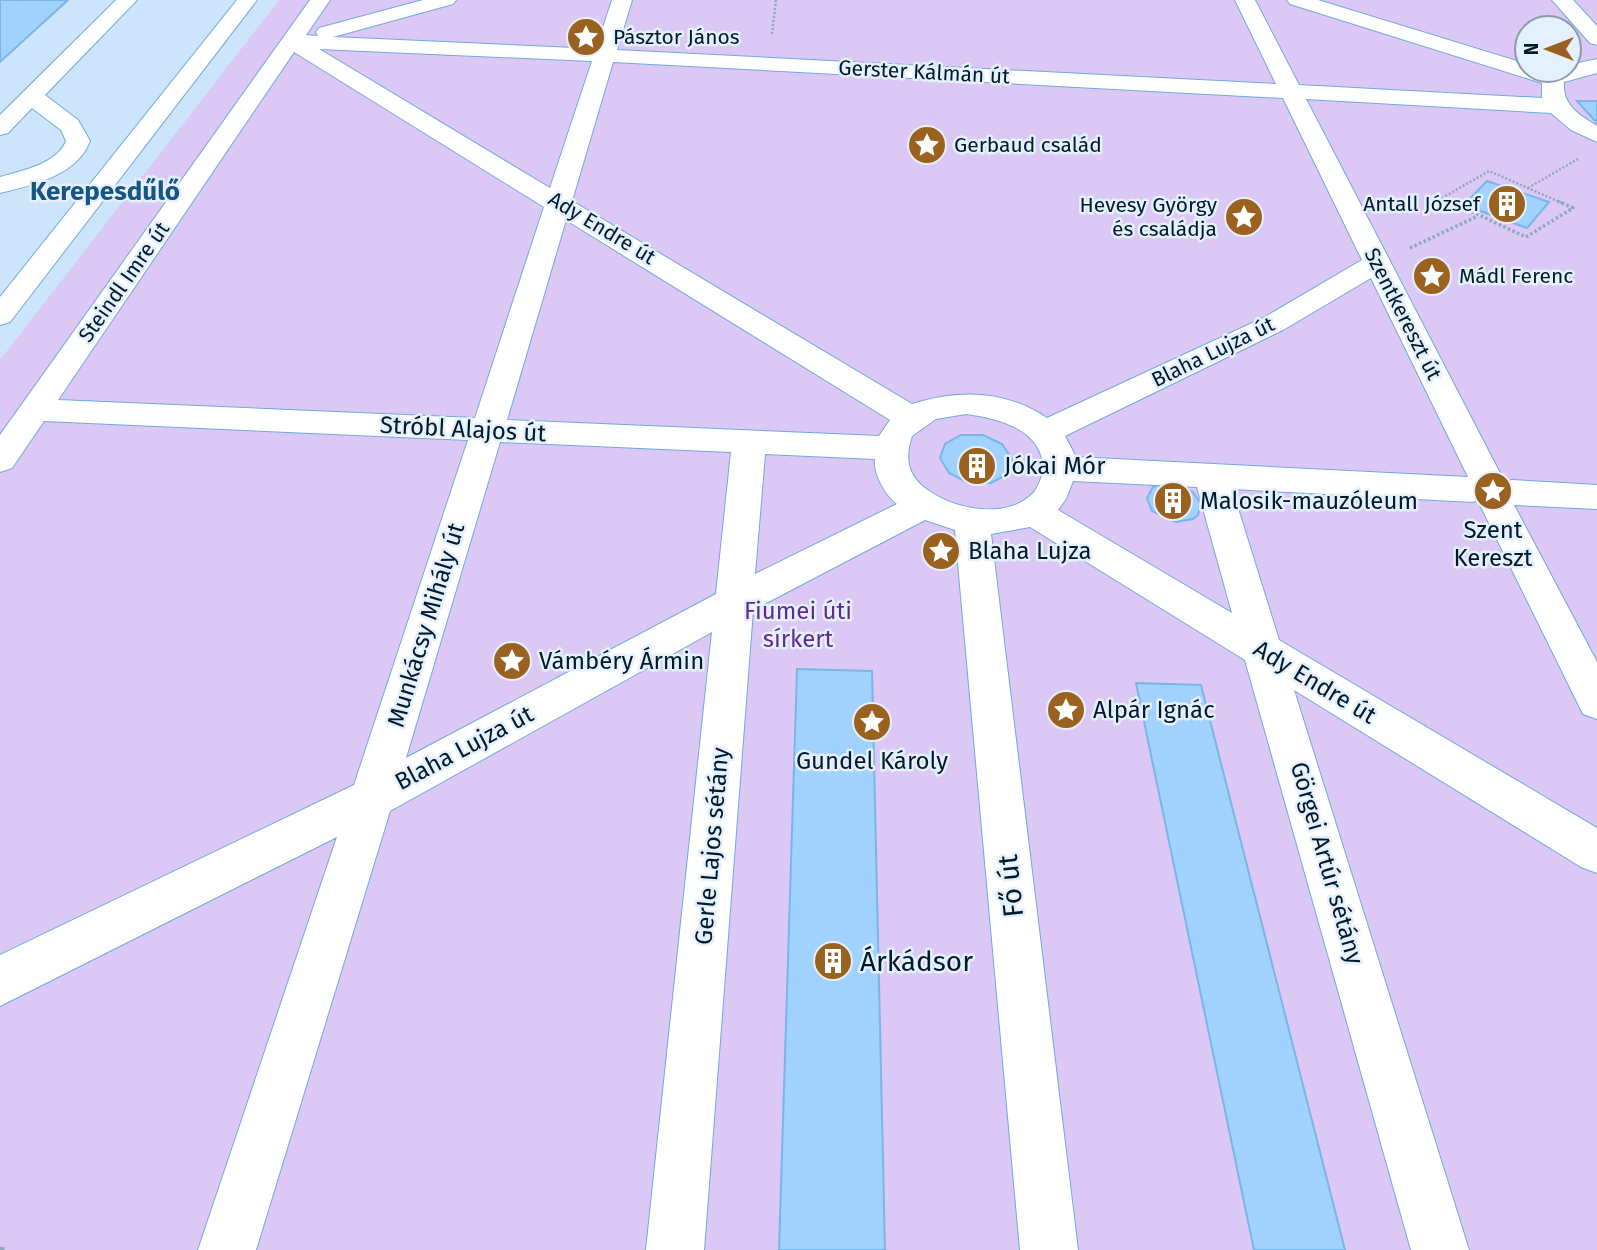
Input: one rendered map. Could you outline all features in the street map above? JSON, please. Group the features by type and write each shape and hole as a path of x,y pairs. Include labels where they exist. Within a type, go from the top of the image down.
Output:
{"lane":[{"path":"0,128 127,0"},
{"path":"0,316 247,0"},
{"name":"Steindl Imre út","path":"0,460 320,0"},
{"path":"290,41 446,0"},
{"name":"Munkácsy Mihály út","path":"227,1250 622,0"},
{"name":"Szentkereszt út","path":"1245,0 1597,702"},
{"path":"1297,0 1513,67"},
{"path":"1562,0 1597,40"},
{"name":"Gerster Kálmán út","path":"290,41 1557,106"},
{"name":"Ady Endre út","path":"290,41 911,418"},
{"path":"1552,84 1550,93 1557,106 1591,145"},
{"path":"0,184 44,172 75,150 77,140 74,130 41,107 33,94"},
{"path":"0,135 37,127 68,125"},
{"name":"Blaha Lujza út","path":"1044,433 1273,324 1377,263"},
{"path":"945,405 988,405 1009,411 1044,433 1055,450 1060,468 1058,484 1048,499 1015,519 972,522 946,517 906,494 895,479 889,464 890,448 897,432 911,418 945,405"},
{"name":"Stróbl Alajos út","path":"35,410 890,448"},
{"name":"Gerle Lajos sétány","path":"675,1250 749,442"},
{"path":"1060,468 1597,497"},
{"name":"Görgei Artúr sétány","path":"1211,477 1440,1250"},
{"name":"Blaha Lujza út","path":"0,981 372,798 734,602 923,506"},
{"name":"Ady Endre út","path":"1032,511 1597,852"},
{"name":"Fő út","path":"972,522 1049,1250"}],"path":[{"path":"1528,188 1591,145"},
{"path":"1489,171 1528,188 1573,208 1526,237 1442,198 1489,171"},
{"path":"1377,263 1479,215"}],"green space":[{"name":"Fiumei úti sírkert","path":"279,0 1597,0 1597,1250 0,1250 0,360"}],"building":[{"path":"0,0 68,0 0,62"},
{"path":"1577,101 1597,101 1597,123"},
{"name":"Antall József","path":"1487,181 1549,202 1527,228 1464,205"},
{"name":"Jókai Mór","path":"961,435 983,435 1002,444 1012,459 1008,474 991,483 968,483 949,473 940,458 945,444"},
{"name":"Malosik-mauzóleum","path":"1159,484 1176,484 1193,492 1201,504 1198,515 1193,519 1176,522 1152,511 1147,498 1153,487"},
{"name":"Árkádsor","path":"797,669 872,671 885,1250 779,1250"},
{"path":"1136,683 1201,685 1345,1250 1254,1250"}],"place":[{"name":"Pásztor János","path":"586,37"},
{"name":"Gerbaud család","path":"927,145"},
{"name":"Antall József","path":"1507,204"},
{"name":"Hevesy György és családja","path":"1244,217"},
{"name":"Mádl Ferenc","path":"1432,276"},
{"name":"Jókai Mór","path":"977,466"},
{"name":"Szent Kereszt","path":"1493,491"},
{"name":"Malosik-mauzóleum","path":"1173,501"},
{"name":"Blaha Lujza","path":"941,551"},
{"name":"Vámbéry Ármin","path":"512,661"},
{"name":"Alpár Ignác","path":"1066,710"},
{"name":"Gundel Károly","path":"872,722"},
{"name":"Árkádsor","path":"833,961"}],"district":[{"name":"Kerepesdűlő","path":"105,191"}]}
